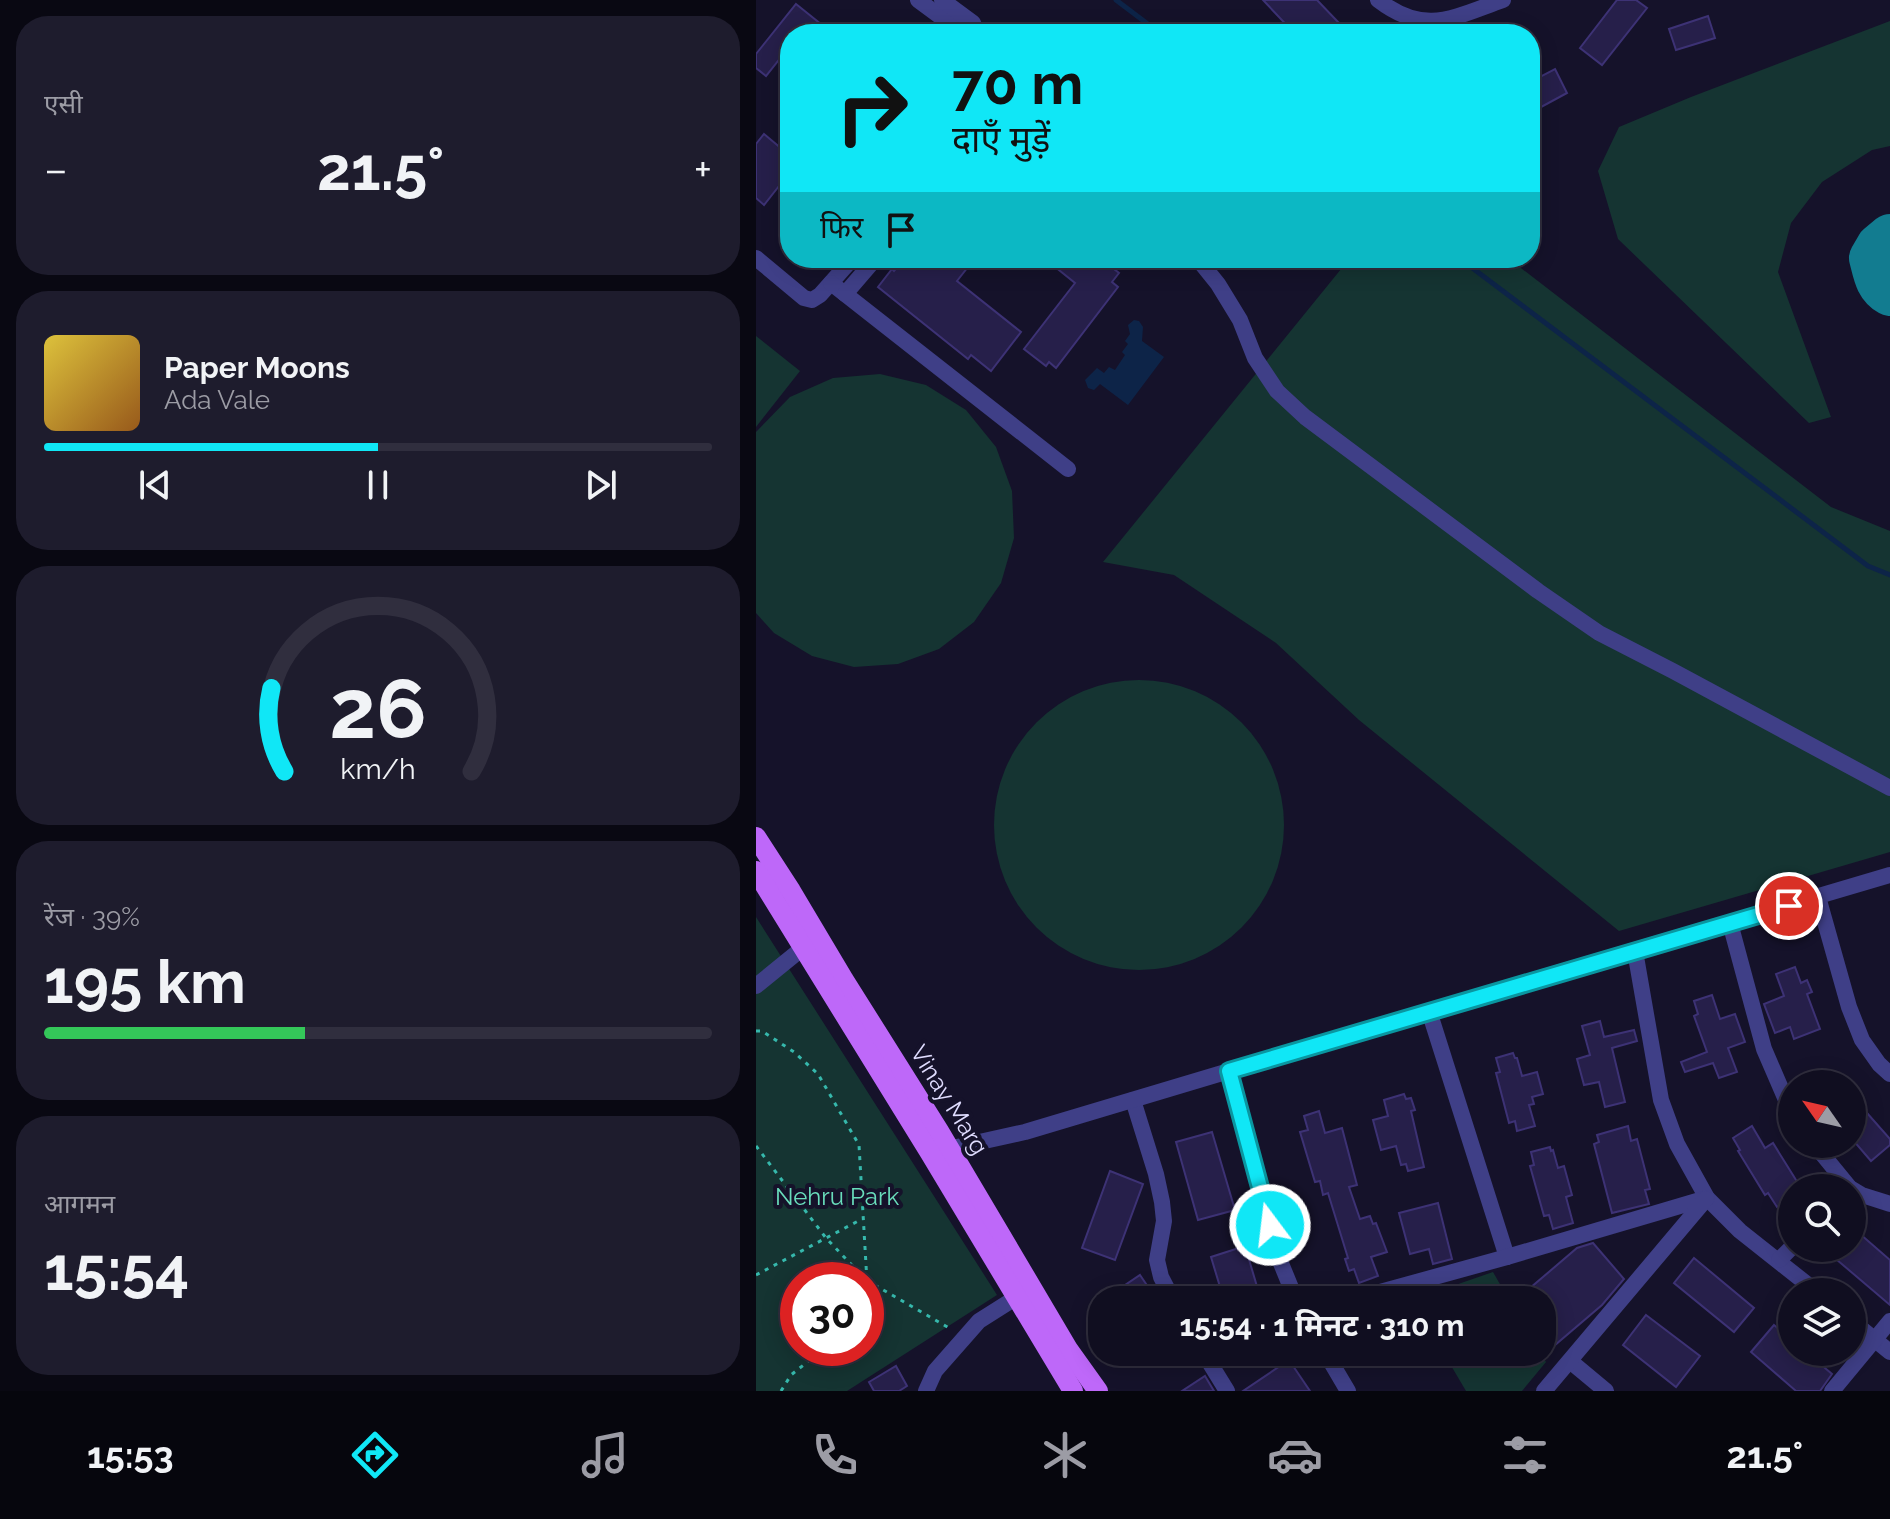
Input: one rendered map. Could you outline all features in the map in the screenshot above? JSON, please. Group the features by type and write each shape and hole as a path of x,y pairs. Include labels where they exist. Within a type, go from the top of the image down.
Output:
{"main road":[{"name":"Vinay Marg","path":"756,837 844,980 1017,1297 1073,1391"},
{"name":"Vinay Marg","path":"756,871 1098,1391"}],"street":[{"path":"918,0 950,24"},
{"path":"942,0 973,24"},
{"path":"1378,0 1395,13 1421,22 1449,19 1503,0"},
{"path":"756,258 804,298 812,300 844,268"},
{"path":"845,294 867,268"},
{"path":"1205,268 1240,320 1255,358 1277,391 1305,417 1599,633 1890,788"},
{"path":"831,283 1068,469"},
{"path":"940,1151 1025,1132 1890,875"},
{"path":"1818,897 1849,1007 1862,1040 1890,1074"},
{"path":"1730,923 1764,1049 1778,1082"},
{"path":"756,986 804,947"},
{"path":"1635,951 1661,1100 1677,1144 1707,1198 1740,1231 1778,1259"},
{"path":"1429,1011 1507,1257"},
{"path":"1229,1071 1278,1256 1290,1286"},
{"path":"1133,1100 1162,1202 1164,1221 1157,1260 1166,1286"},
{"path":"1826,1158 1839,1174"},
{"path":"1866,1196 1890,1204"},
{"path":"1402,1286 1707,1198"},
{"path":"1544,1391 1707,1198"},
{"path":"1781,1262 1800,1278"},
{"path":"926,1391 935,1371 979,1321 1017,1297"},
{"path":"1832,1391 1890,1321"},
{"path":"1866,1332 1890,1352"},
{"path":"1570,1361 1606,1391"},
{"path":"1212,1366 1227,1391"},
{"path":"1333,1366 1348,1391"}],"path":[{"path":"756,1031 762,1031 794,1052 818,1074 859,1145 865,1262"},
{"path":"756,1146 826,1238 849,1262"},
{"path":"756,1275 863,1218"},
{"path":"884,1291 965,1338"},
{"path":"781,1391 791,1375 802,1366"}],"green space":[{"path":"1890,21 1890,146 1872,150 1822,182 1791,223 1778,272 1831,417 1809,423 1618,239 1598,171 1619,127"},
{"path":"1342,268 1521,268 1831,507 1890,531 1890,852 1619,931 1359,720 1276,643 1174,575 1103,562"},
{"path":"756,336 800,371 756,427"},
{"path":"880,374 926,385 966,410 996,447 1012,491 1014,538 1001,583 974,622 939,649 898,664 854,667 812,656 774,633 756,613 756,432 790,397 833,378"},
{"path":"1153,680 1181,686 1208,697 1242,722 1260,744 1273,769 1282,797 1282,853 1273,881 1260,906 1242,928 1220,946 1195,959 1167,968 1125,970 1097,964 1070,953 1036,928 1018,906 1005,881 996,853 994,811 1000,783 1011,756 1036,722 1058,704 1083,691 1111,682"},
{"name":"Nehru Park","path":"756,917 997,1295 847,1391 756,1391"},
{"path":"1493,1272 1501,1286 1452,1286"},
{"path":"1451,1366 1543,1366 1522,1391 1466,1391"}],"water":[{"path":"1134,320 1143,327 1142,341 1164,357 1128,405 1100,384 1094,390 1088,388 1085,380 1097,368 1104,373 1109,367 1115,370 1125,355 1122,352 1128,344 1125,341 1130,334 1128,325"}],"building":[{"path":"1263,0 1317,0 1339,23 1338,24 1286,24"},
{"path":"1617,0 1636,0 1647,8 1602,65 1580,48"},
{"path":"796,4 821,24 780,24"},
{"path":"1708,16 1715,38 1676,50 1669,29"},
{"path":"780,24 780,58 766,76 756,68 756,54"},
{"path":"1555,69 1567,93 1540,108 1540,77"},
{"path":"764,134 780,147 780,185 764,205 756,198 756,144"},
{"path":"897,268 967,268 957,281 1021,332 991,371 971,355 968,359 878,287 892,269"},
{"path":"1056,268 1113,268 1119,273 1112,282 1118,287 1056,368 1049,362 1046,366 1024,349 1075,283"},
{"path":"1795,967 1801,983 1807,980 1812,992 1807,994 1820,1029 1794,1039 1790,1027 1775,1033 1764,1004 1784,996 1776,974"},
{"path":"1712,995 1720,1019 1735,1014 1745,1042 1728,1048 1737,1072 1719,1078 1713,1063 1685,1072 1681,1062 1707,1052 1694,1016 1698,1014 1694,1001"},
{"path":"1600,1021 1604,1037 1634,1030 1637,1041 1612,1048 1625,1102 1605,1107 1599,1082 1584,1085 1577,1059 1590,1055 1582,1026"},
{"path":"1513,1053 1522,1076 1537,1072 1543,1094 1532,1097 1534,1104 1529,1105 1535,1126 1517,1131 1515,1121 1509,1123 1496,1073 1500,1072 1496,1058"},
{"path":"1404,1094 1406,1099 1411,1098 1415,1110 1411,1111 1424,1167 1408,1171 1406,1164 1401,1165 1396,1146 1381,1150 1373,1120 1388,1116 1384,1100"},
{"path":"1319,1111 1325,1133 1342,1128 1357,1185 1349,1187 1360,1219 1370,1216 1373,1224 1376,1223 1387,1252 1371,1257 1378,1276 1359,1283 1354,1269 1349,1271 1345,1259 1348,1258 1328,1193 1323,1195 1320,1181 1315,1182 1300,1132 1308,1130 1304,1116"},
{"path":"1866,1112 1890,1139 1890,1145 1871,1161 1866,1155"},
{"path":"1628,1126 1631,1141 1637,1139 1650,1189 1645,1190 1649,1204 1612,1213 1594,1144 1599,1142 1597,1135"},
{"path":"1752,1126 1765,1148 1773,1143 1778,1158 1782,1158 1792,1174 1778,1174 1778,1206 1768,1193 1765,1195 1733,1138"},
{"path":"1212,1132 1235,1210 1198,1220 1176,1142"},
{"path":"1550,1147 1558,1168 1564,1166 1572,1195 1566,1197 1573,1223 1553,1229 1549,1215 1544,1216 1530,1166 1534,1165 1531,1152"},
{"path":"1110,1171 1143,1184 1115,1260 1082,1248"},
{"path":"1438,1203 1452,1259 1433,1264 1429,1249 1410,1254 1399,1213"},
{"path":"1866,1239 1890,1260 1890,1305 1866,1285 1866,1278 1858,1278 1839,1262 1866,1262"},
{"path":"1593,1243 1624,1279 1602,1305 1556,1344 1556,1286 1532,1286 1577,1248"},
{"path":"1245,1246 1257,1286 1220,1286 1211,1257"},
{"path":"1694,1258 1754,1308 1734,1332 1674,1283"},
{"path":"1140,1275 1147,1286 1124,1286"},
{"path":"1646,1315 1700,1356 1676,1387 1623,1345"},
{"path":"1774,1325 1778,1328 1778,1366 1823,1366 1832,1374 1820,1391 1796,1391 1751,1352"},
{"path":"896,1366 907,1386 899,1391 874,1391 869,1382"},
{"path":"1280,1366 1293,1366 1310,1391 1243,1391"},
{"path":"1205,1376 1214,1391 1182,1391"}],"waterway":[{"path":"1116,0 1148,24"},
{"path":"1472,268 1868,566 1890,575"}],"taxiway":[{"path":"1890,236 1878,246 1871,258 1879,283 1890,294"}],"route":[{"path":"1270,1225 1229,1071 1789,906"}]}
